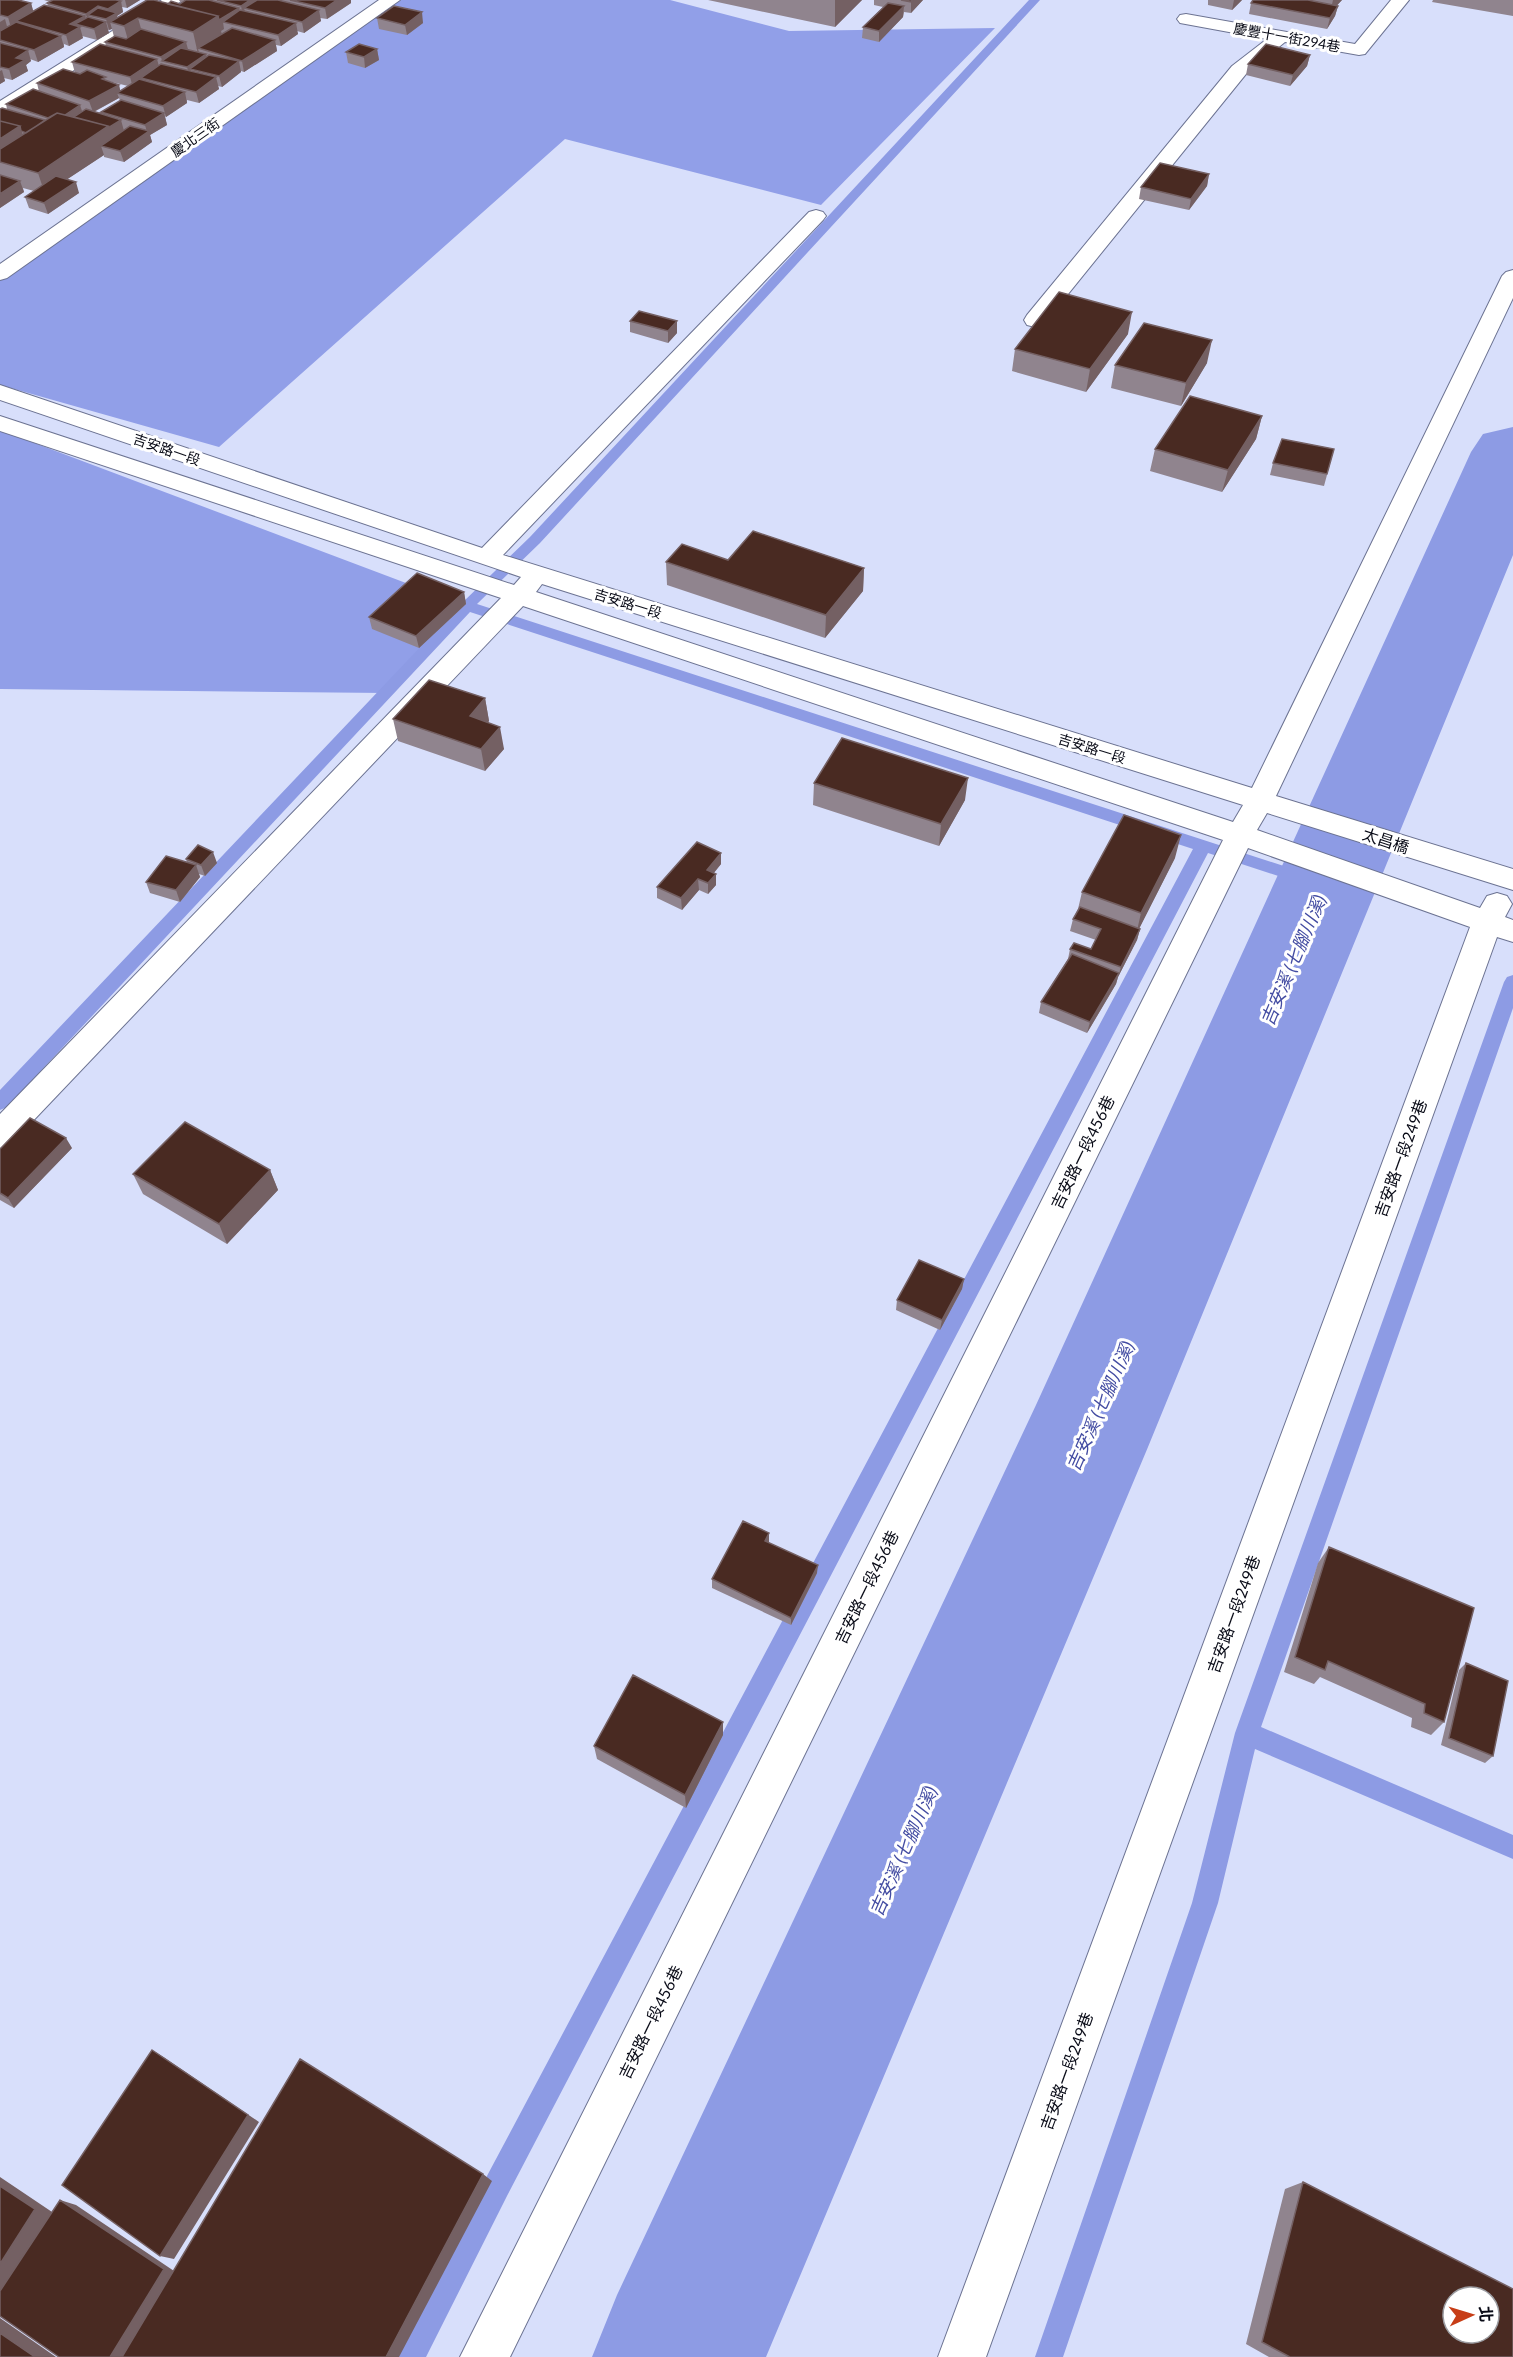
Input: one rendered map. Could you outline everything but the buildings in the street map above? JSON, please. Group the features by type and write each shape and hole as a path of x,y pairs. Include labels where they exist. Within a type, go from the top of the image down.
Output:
{"street":[{"path":"4,107 174,0"},
{"name":"慶北三街","path":"0,274 391,0"},
{"name":"慶豐十一街294巷","path":"1186,19 1359,50 1400,0"},
{"path":"1035,320 1239,70 1282,36"},
{"path":"486,558 816,216"},
{"name":"吉安路一段456巷","path":"484,2357 1250,817 1513,276"},
{"name":"吉安路一段","path":"0,392 1250,817"},
{"name":"吉安路一段","path":"0,423 518,596 1250,817"},
{"path":"0,1135 539,575"},
{"path":"1250,817 1500,926"},
{"name":"太昌橋","path":"1250,817 1513,879"},
{"name":"吉安路一段249巷","path":"962,2357 1500,926 1513,879"}],"shaded area":[{"path":"401,0 670,0 789,31 995,28 821,205 565,139 219,447 0,385 0,275"},
{"path":"0,430 467,606 386,693 0,689"}],"waterway":[{"path":"467,606 535,540 1035,0"},
{"name":"吉安溪 (七腳川溪)","path":"679,2357 1082,1447 1513,452"},
{"path":"0,1102 467,606"},
{"path":"467,606 1324,885"},
{"path":"411,2357 498,2184 1203,846"},
{"path":"1247,1733 1513,982"},
{"path":"1049,2357 1205,1903 1247,1733"},
{"path":"1247,1733 1513,1847"}]}
